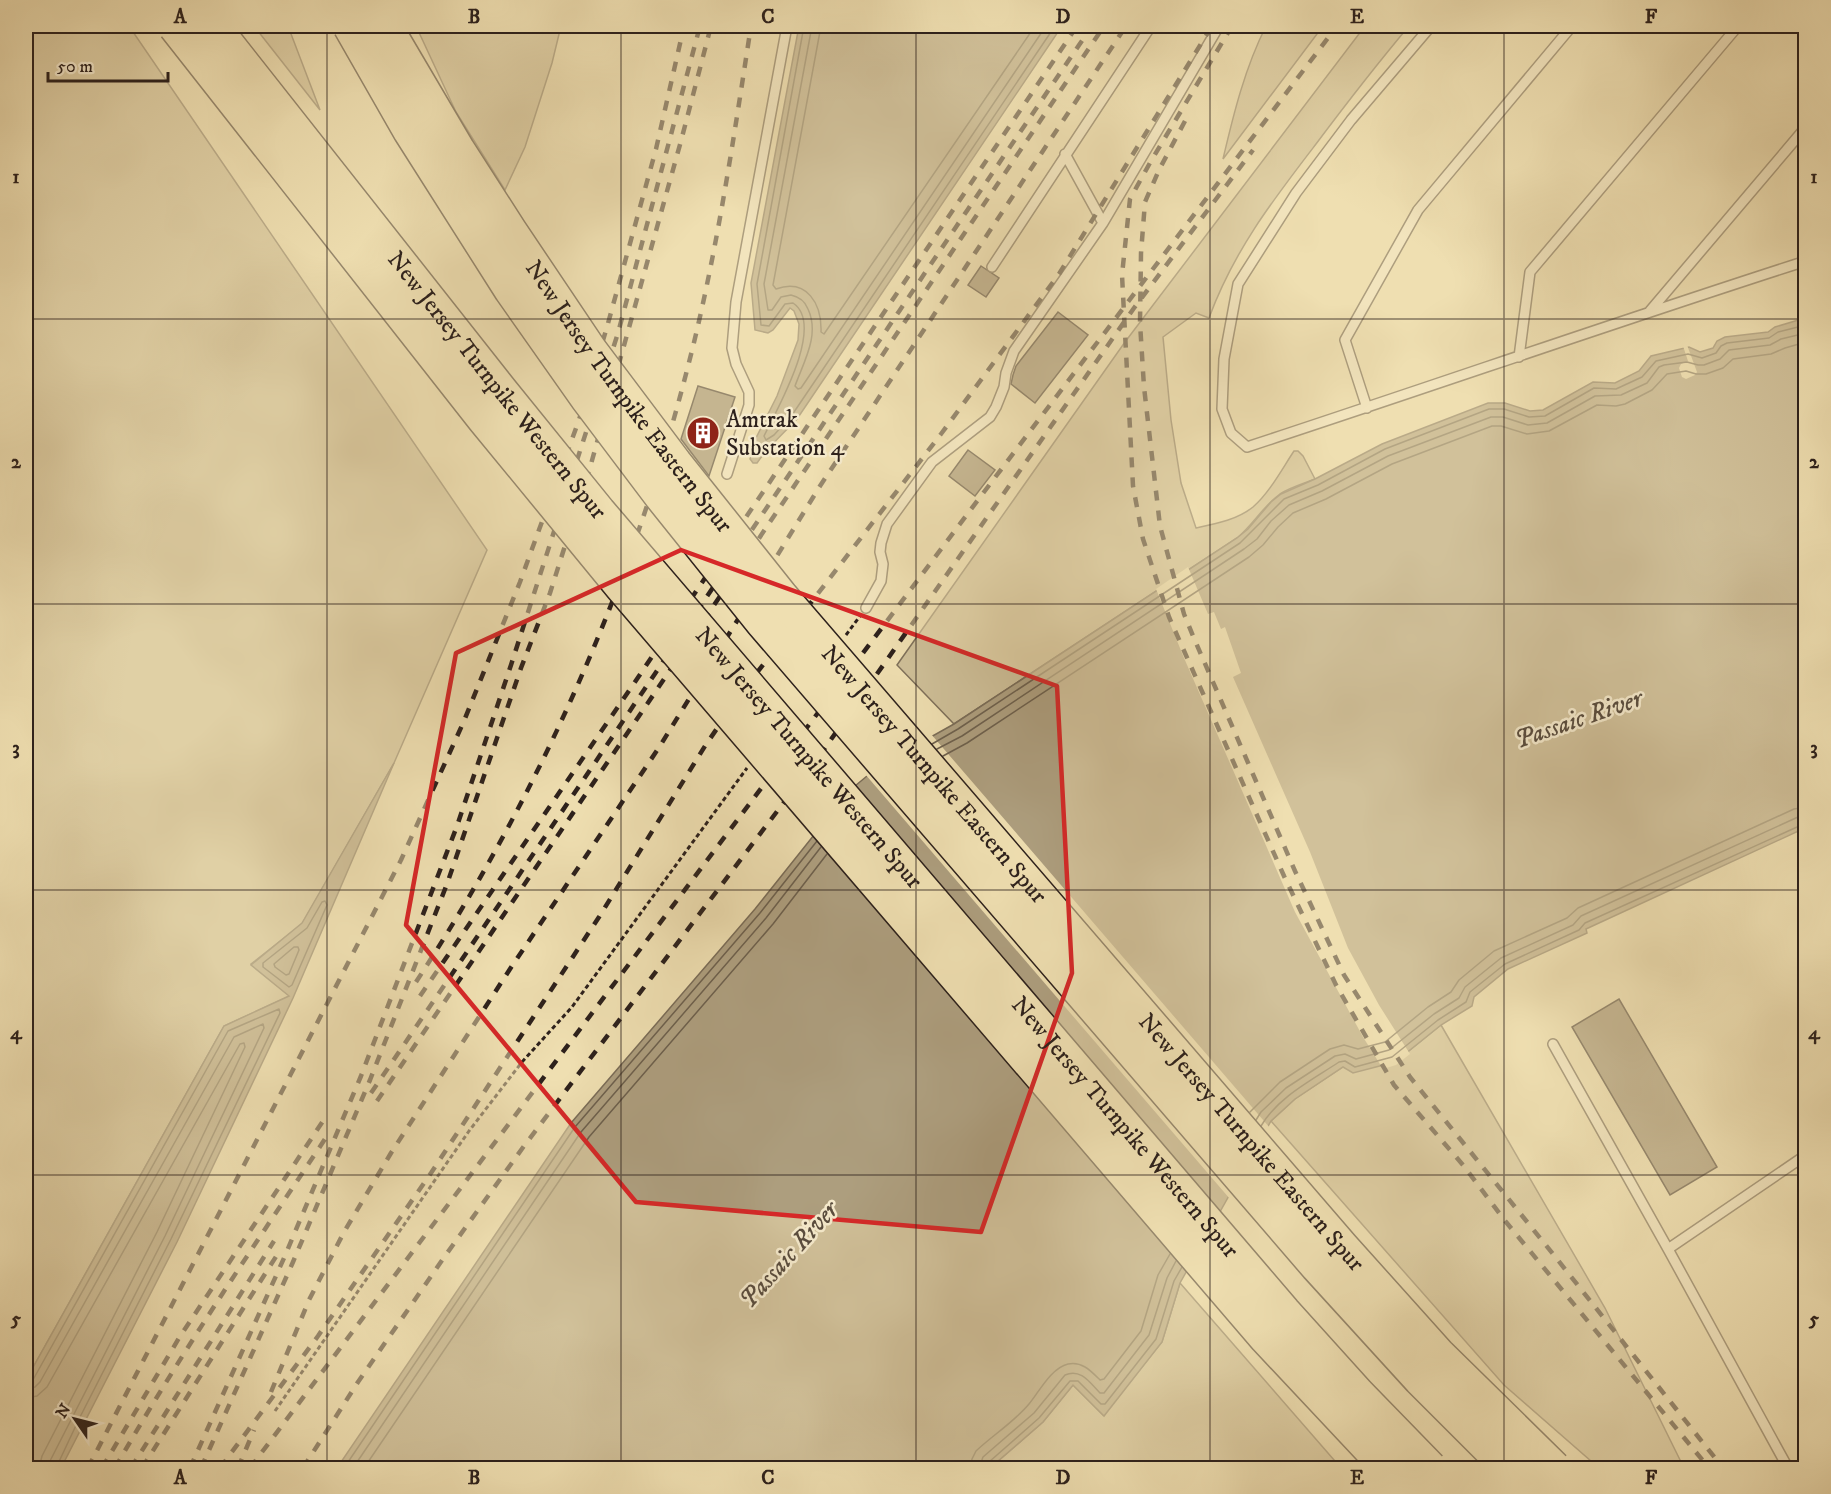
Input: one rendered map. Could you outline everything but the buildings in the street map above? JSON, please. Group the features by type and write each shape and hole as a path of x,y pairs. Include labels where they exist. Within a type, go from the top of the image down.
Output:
{"highway":[{"name":"New Jersey Turnpike Western Spur","path":"175,26 484,419 622,587 1274,1346 1388,1468"},
{"name":"New Jersey Turnpike Western Spur","path":"213,26 494,383 639,559 1284,1312 1430,1468"},
{"name":"New Jersey Turnpike Eastern Spur","path":"350,26 410,131 512,290 587,398 711,560 1324,1273 1445,1405 1509,1468"},
{"name":"New Jersey Turnpike Eastern Spur","path":"385,26 458,150 561,307 616,386 730,533 1362,1270 1469,1386 1554,1468"}],"lane":[{"path":"727,474 749,405 749,392 736,364 732,348 736,302 787,26"},
{"path":"992,267 1151,26"},
{"path":"866,608 881,581 883,564 880,552 881,543 893,514 932,462 990,417 1004,387 1006,373 1014,351 1103,223 1219,26"},
{"path":"1431,26 1344,129 1296,193 1238,284 1224,358 1222,409 1231,433 1247,447 1650,311 1806,261"},
{"path":"1367,408 1345,340 1418,210 1572,26"},
{"path":"1519,357 1530,272 1738,26"},
{"path":"1650,311 1806,127"},
{"path":"1065,154 1103,223"},
{"path":"1553,1044 1788,1468"},
{"path":"1668,1249 1806,1155"}],"path":[{"path":"845,636 866,608"},
{"path":"275,1411 469,1131 522,1062 572,1007 752,762"}],"highlighted area":[{"path":"681,550 1057,686 1072,973 981,1232 636,1202 406,925 456,653"}],"shaded area":[{"path":"26,26 129,26 487,550 394,763 302,924 251,964 290,996 224,1026 26,1380"},
{"path":"254,26 288,26 320,110"},
{"path":"416,26 561,26 552,63 525,147 505,190 456,112"},
{"path":"1266,26 1323,26 1223,159 1246,74"},
{"path":"1365,26 1409,26 1350,99 1256,226 1230,270 1209,318 1196,313 1163,337 1171,420 1181,483 1196,528 1233,518 1253,507 1270,487 1294,451 1298,451 1303,456 1315,479 1280,494 1237,538 954,724 897,665 1125,342"},
{"path":"1441,1025 1605,1308 1684,1468 1599,1468 1504,1385 1271,1121 1295,1099 1343,1067 1395,1062"},
{"path":"1180,1283 1341,1468 990,1468 1043,1422 1073,1385 1103,1415 1162,1342"}],"water":[{"path":"799,26 1062,26 797,419 757,463 753,463 750,459 754,450 754,442 777,396 798,340 799,324 794,311 790,308 773,330 768,333 755,330 751,283"},
{"name":"Passaic River","path":"1805,318 1805,828 1586,929 1587,933 1508,969 1474,997 1472,1006 1441,1025 1395,1062 1353,1073 1343,1067 1295,1099 1271,1121 1180,1283 1162,1342 1104,1416 1073,1385 1043,1422 990,1468 337,1468 571,1123 755,909 849,791 879,766 954,724 1237,538 1281,494 1382,444 1488,403 1505,403 1530,411 1543,410 1593,382 1615,383 1639,371 1651,356 1689,347 1700,352 1713,348 1717,341 1725,337 1768,332 1775,327"},
{"path":"394,763 293,998 177,1242 61,1468 26,1468 26,1380 224,1026 289,996 251,965 302,923"}],"pier":[{"path":"1687,345 1697,372 1686,379 1682,377 1679,368 1681,364 1688,361 1683,346"},
{"path":"1188,567 1208,614 1214,612 1221,629 1225,627 1241,673 1233,677 1310,852 1348,948 1379,1005 1410,1054 1396,1065 1383,1069 1363,1037 1295,912 1184,658 1156,589"},
{"path":"931,734 1270,1128 1230,1199 865,774 878,763"}],"railway":[{"path":"88,1468 401,860 464,721 520,582 579,420 656,149 684,26"},
{"path":"190,1468 284,1258 361,1076 457,826 618,333 700,26"},
{"path":"201,1468 293,1262 370,1080 447,884 521,668 550,593 591,464 711,26"},
{"path":"416,982 502,839 540,765 576,689 637,534 663,455 697,331 723,201 751,26"},
{"path":"420,996 639,676 1077,26"},
{"path":"371,1093 1092,26"},
{"path":"377,1101 1104,26"},
{"path":"271,1392 309,1300 344,1232 391,1153 510,969 660,746 820,486 1126,26"},
{"path":"220,1468 318,1336 431,1173 599,917 705,746 742,692 941,434 1059,274 1212,26"},
{"path":"1232,26 1130,199 1122,275 1133,486 1143,539 1169,617 1284,876 1336,985 1394,1085 1463,1165 1506,1222 1709,1468"},
{"path":"250,1468 1337,26"},
{"path":"1185,121 1145,202 1141,253 1140,323 1144,387 1160,526 1184,614 1295,871 1344,975 1410,1077 1723,1468"},
{"path":"303,1468 358,1382 524,1146 825,748 1134,308 1253,150"},
{"path":"102,1468 179,1338 327,1115"},
{"path":"115,1468 191,1342 327,1136"},
{"path":"131,1468 274,1241"},
{"path":"142,1468 277,1255"},
{"path":"238,1468 254,1430"}],"place":[{"name":"Amtrak Substation 4","path":"703,433"}]}
